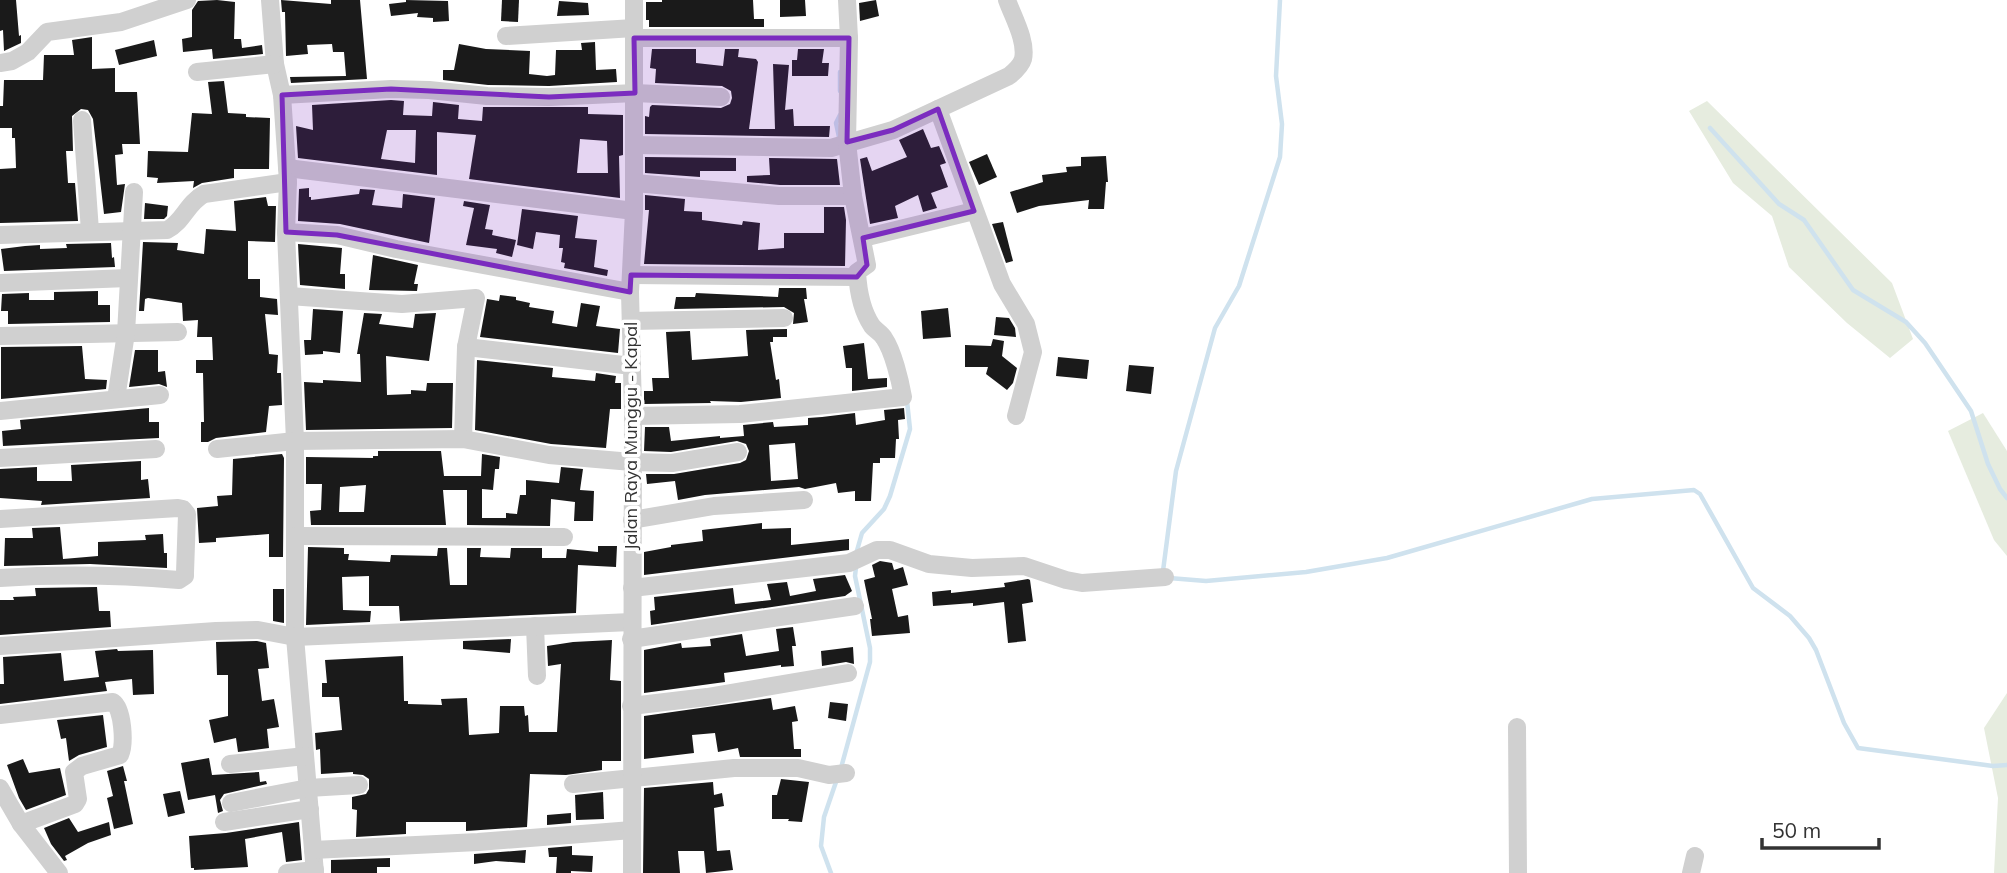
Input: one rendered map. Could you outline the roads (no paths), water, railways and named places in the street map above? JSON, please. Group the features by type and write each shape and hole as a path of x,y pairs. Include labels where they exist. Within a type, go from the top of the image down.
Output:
{"street":[{"path":"0,63 12,61 28,52 47,32 121,22 151,5 187,0"},
{"path":"270,0 275,64 282,95 288,175 286,232 295,441 295,637 315,872 287,873"},
{"name":"Jalan Raya Munggu - Kapal","path":"632,873 631,283 635,183 634,0"},
{"path":"633,416 740,414 903,397 900,380 884,338 873,327 863,307 857,278 857,272 867,265 853,196 848,142 847,0"},
{"path":"635,145 831,148 893,130 1009,76 1023,61 1023,45 1007,0"},
{"path":"506,36 634,33 849,38"},
{"path":"197,72 275,64"},
{"path":"282,95 429,89 487,96 549,97 635,93 721,97"},
{"path":"938,109 1002,284 1026,324 1033,352 1016,416"},
{"path":"82,120 90,231"},
{"path":"0,235 167,230 176,224 193,201 204,194 288,175 634,211"},
{"path":"635,183 779,196 853,196"},
{"path":"116,399 126,333 134,192"},
{"path":"863,238 974,211"},
{"path":"286,232 337,235 396,248 631,283 857,278"},
{"path":"0,283 128,278"},
{"path":"289,296 402,304 476,298 466,347 463,439"},
{"path":"631,321 784,318"},
{"path":"0,336 178,332"},
{"path":"466,347 632,366"},
{"path":"0,411 160,395"},
{"path":"217,449 295,441 463,439 549,455 632,462 672,463 738,452"},
{"path":"0,458 156,449"},
{"path":"632,520 714,506 804,500"},
{"path":"0,519 178,508 187,514 186,573 179,580 115,575 0,578"},
{"path":"295,536 564,537"},
{"path":"632,588 849,563 877,550 890,550 929,564 972,568 1024,566 1082,583 1165,577"},
{"path":"0,646 216,631 258,631 295,637 535,626 631,630 855,606"},
{"path":"535,626 537,676"},
{"path":"631,706 707,697 848,673"},
{"path":"0,715 113,702 120,709 123,749 120,755 82,766 74,772 78,799 75,804 21,824"},
{"path":"1517,727 1518,873"},
{"path":"230,764 305,756"},
{"path":"573,784 734,768 798,768 829,773"},
{"path":"231,803 308,788 359,785"},
{"path":"2,794 21,824 59,873"},
{"path":"224,822 310,809"},
{"path":"313,850 478,842 632,830"}],"waterway":[{"path":"1163,571 1176,471 1215,328 1239,286 1280,157 1282,124 1276,76 1280,0"},
{"path":"840,72 840,91"},
{"path":"839,137 836,123 840,115"},
{"path":"1710,128 1779,204 1804,220 1853,290 1906,322 1925,343 1971,411 1988,464 2007,498"},
{"path":"856,554 862,533 884,509 890,496 910,429 907,401"},
{"path":"1169,578 1206,581 1306,572 1387,558 1592,499 1694,490 1700,494 1753,588 1790,616 1809,638 1844,723 1858,748 1993,766 2007,765"},
{"path":"841,768 870,662 870,648 855,576 856,567"},
{"path":"831,873 821,846 824,817 837,779"}]}
